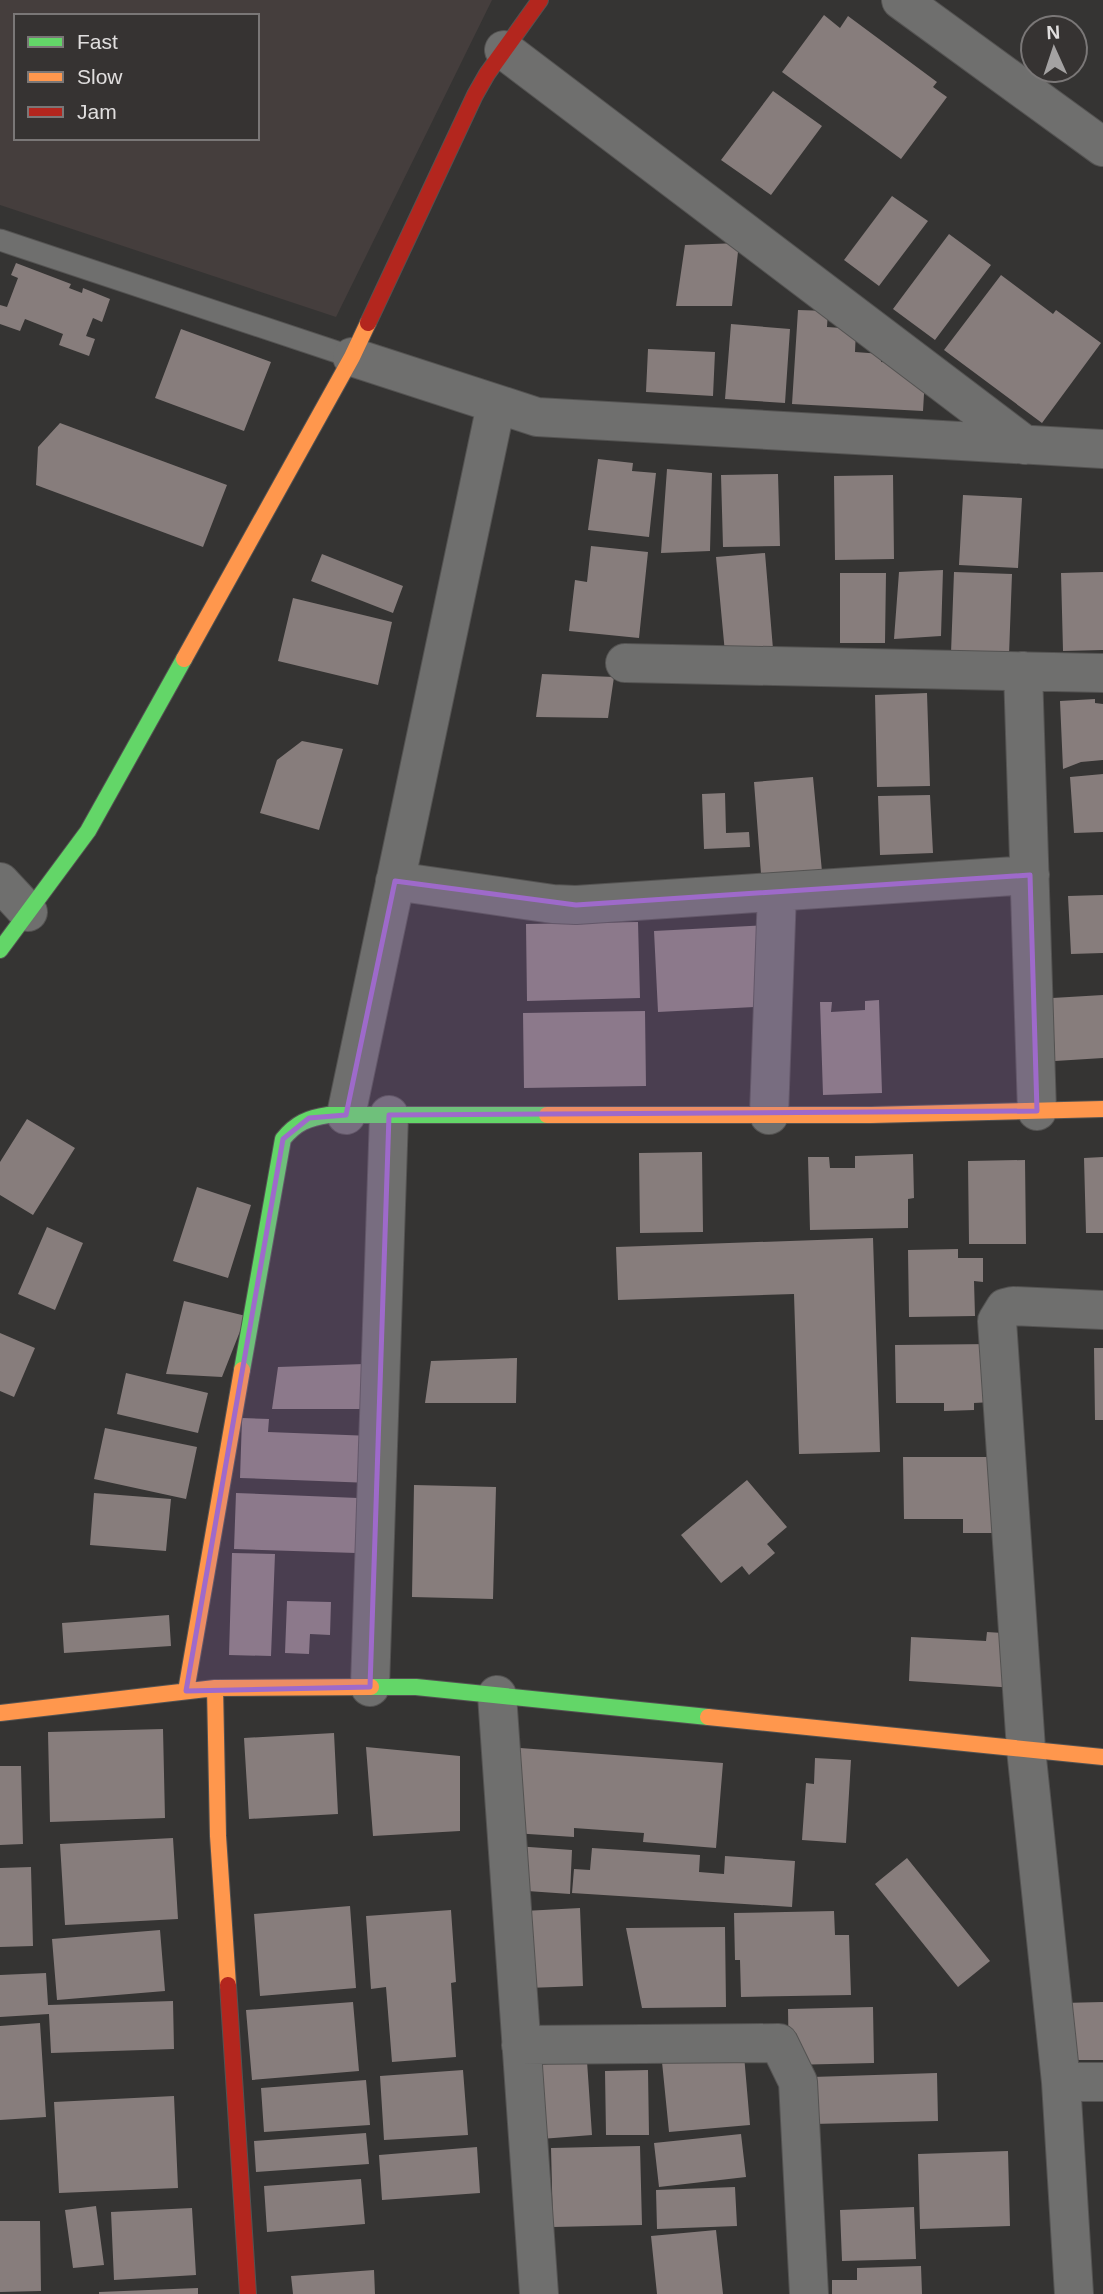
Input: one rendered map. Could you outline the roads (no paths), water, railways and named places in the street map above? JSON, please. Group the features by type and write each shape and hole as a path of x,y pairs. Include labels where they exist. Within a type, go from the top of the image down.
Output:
{"street":[{"path":"0,950 88,831 99,812 352,357 475,95 540,0"},
{"path":"901,0 1103,148"},
{"path":"504,50 1025,445"},
{"path":"352,357 537,417 1103,449"},
{"path":"346,1115 496,405"},
{"path":"625,663 1103,673"},
{"path":"1023,671 1038,1111"},
{"path":"395,881 576,905 1030,875"},
{"path":"0,882 28,912"},
{"path":"769,1115 777,892"},
{"path":"186,1691 283,1139 293,1125 309,1118 346,1115 871,1115 1103,1109"},
{"path":"370,1687 389,1115"},
{"path":"1074,2294 1061,2082 1026,1749 997,1321 1005,1308 1013,1306 1103,1310"},
{"path":"0,1713 215,1688 416,1687 1103,1757"},
{"path":"215,1688 218,1836 248,2294"},
{"path":"497,1695 539,2294"},
{"path":"521,2045 779,2043 798,2082 809,2294"},
{"path":"1061,2082 1103,2082"}],"lane":[{"path":"0,240 352,357"}]}
